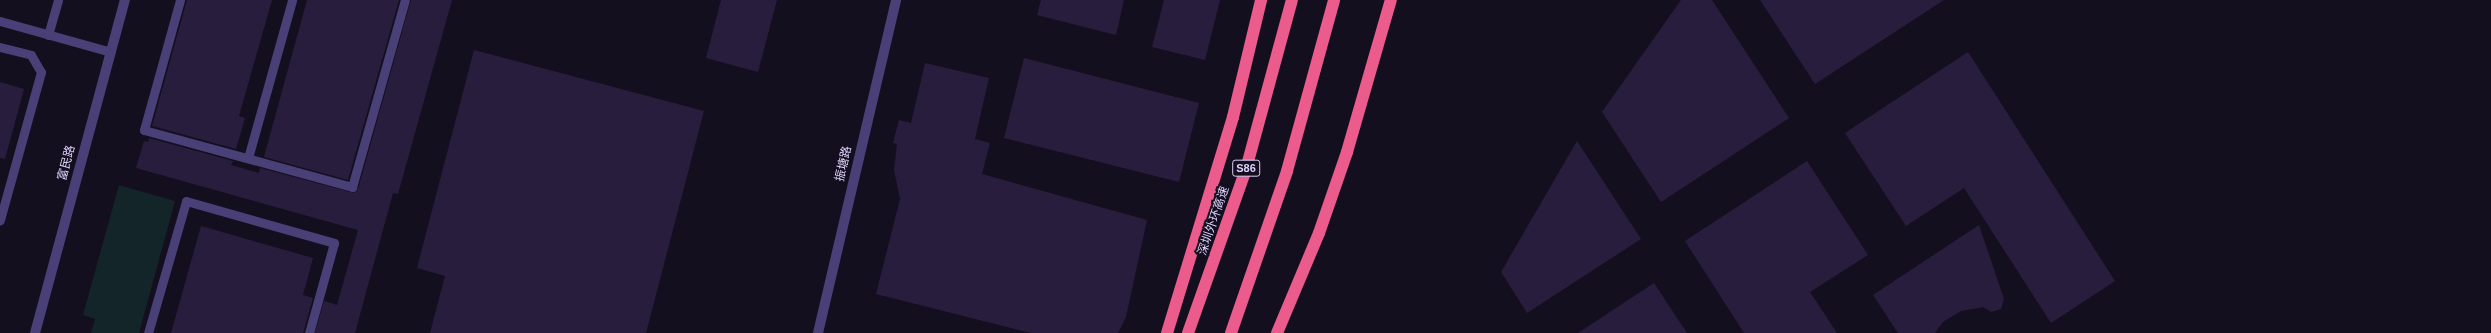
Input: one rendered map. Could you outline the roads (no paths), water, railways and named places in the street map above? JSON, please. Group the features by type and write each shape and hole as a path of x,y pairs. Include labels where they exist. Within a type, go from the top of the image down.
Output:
{"highway":[{"path":"1167,333 1233,117 1261,0"},
{"name":"深圳外环高速","path":"1188,333 1246,168 1292,0"},
{"path":"1231,333 1287,171 1334,0"},
{"path":"1277,333 1314,246 1340,172 1391,0"}],"street":[{"name":"富民路","path":"35,333 125,0"},
{"name":"振塘路","path":"818,333 896,0"}],"lane":[{"path":"48,35 58,0"},
{"path":"180,0 144,130 352,187 405,0"},
{"path":"248,158 292,0"},
{"path":"0,21 111,52"},
{"path":"0,47 31,55 41,72 0,220"},
{"path":"148,333 186,201 334,242 309,333"}]}
